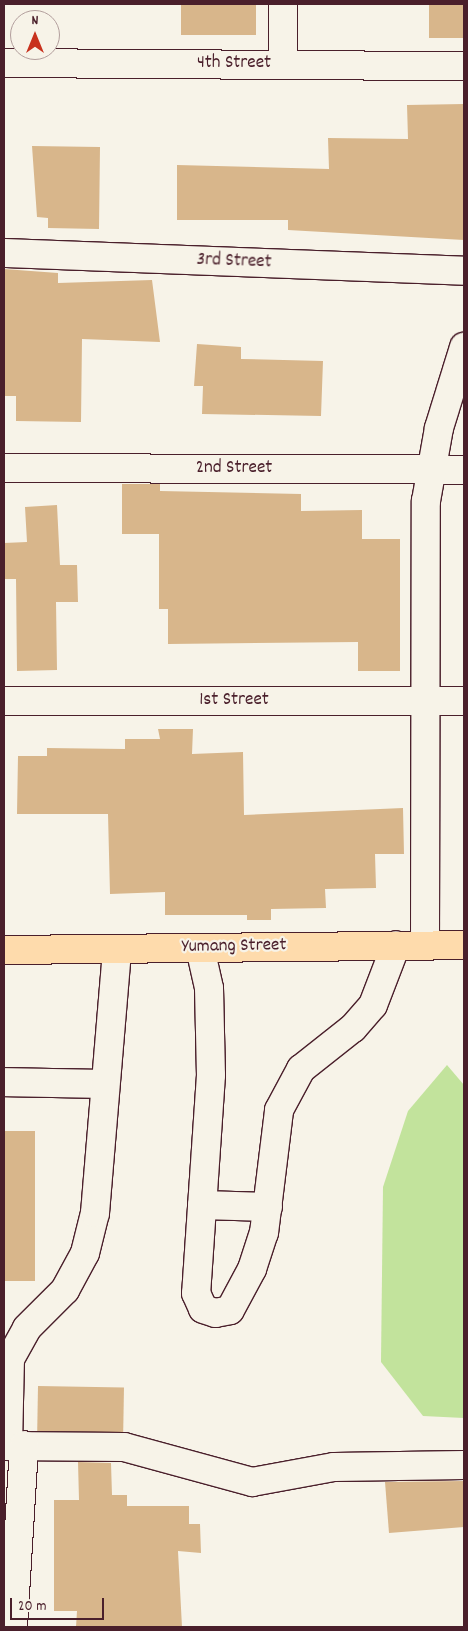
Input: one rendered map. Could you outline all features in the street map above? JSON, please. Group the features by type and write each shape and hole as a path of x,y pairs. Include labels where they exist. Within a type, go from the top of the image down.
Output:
{"main road":[{"name":"Yumang Street","path":"4,950 464,945"}],"street":[{"path":"283,65 284,4"},
{"name":"4th Street","path":"4,63 464,66"},
{"name":"3rd Street","path":"4,253 464,271"},
{"path":"425,945 426,701 430,469 464,347"},
{"name":"2nd Street","path":"4,468 464,470"},
{"name":"1st Street","path":"4,701 464,701"},
{"path":"200,948 209,988 211,1026 196,1293 203,1309 216,1313 230,1310 252,1270 268,1206 280,1110 301,1069 353,1028 373,1005 396,945"},
{"path":"13,1627 12,1446 7,1377 10,1342 65,1290 85,1253 95,1213 104,1084 117,950"},
{"path":"4,1082 104,1084"},
{"path":"202,1205 268,1206"},
{"path":"12,1446 124,1447 252,1482 334,1467 464,1465"}],"green space":[{"path":"447,1065 464,1085 464,1418 423,1416 381,1362 383,1187 408,1111"}],"building":[{"path":"181,4 256,4 256,35 181,35"},
{"path":"429,4 464,4 464,38 429,38"},
{"path":"464,104 464,240 288,230 288,220 177,220 177,165 329,169 328,138 408,139 407,105"},
{"path":"32,146 100,147 99,229 48,228 48,218 37,217"},
{"path":"4,269 58,273 58,283 152,280 160,342 82,339 81,422 16,421 16,396 4,396"},
{"path":"197,344 241,347 241,359 323,361 321,416 202,414 203,386 194,386"},
{"path":"122,484 160,484 160,491 301,494 301,511 362,510 362,539 400,539 400,671 358,671 358,642 168,644 168,609 159,609 159,534 122,534"},
{"path":"57,505 60,565 77,565 78,602 56,602 57,670 17,671 16,579 4,579 4,543 27,542 25,507"},
{"path":"158,729 193,729 192,754 243,752 244,815 403,808 404,854 375,854 376,888 325,889 326,908 271,909 271,920 247,920 247,915 165,915 165,892 110,894 108,814 17,814 18,756 47,756 47,748 125,749 125,739 160,739"},
{"path":"4,1131 35,1131 35,1281 4,1281"},
{"path":"38,1386 124,1388 123,1432 37,1431"},
{"path":"78,1462 111,1463 112,1495 127,1495 127,1506 189,1506 189,1524 200,1524 201,1553 178,1551 182,1627 76,1627 77,1611 54,1611 54,1500 79,1500"},
{"path":"464,1481 464,1527 389,1533 385,1482"}]}
